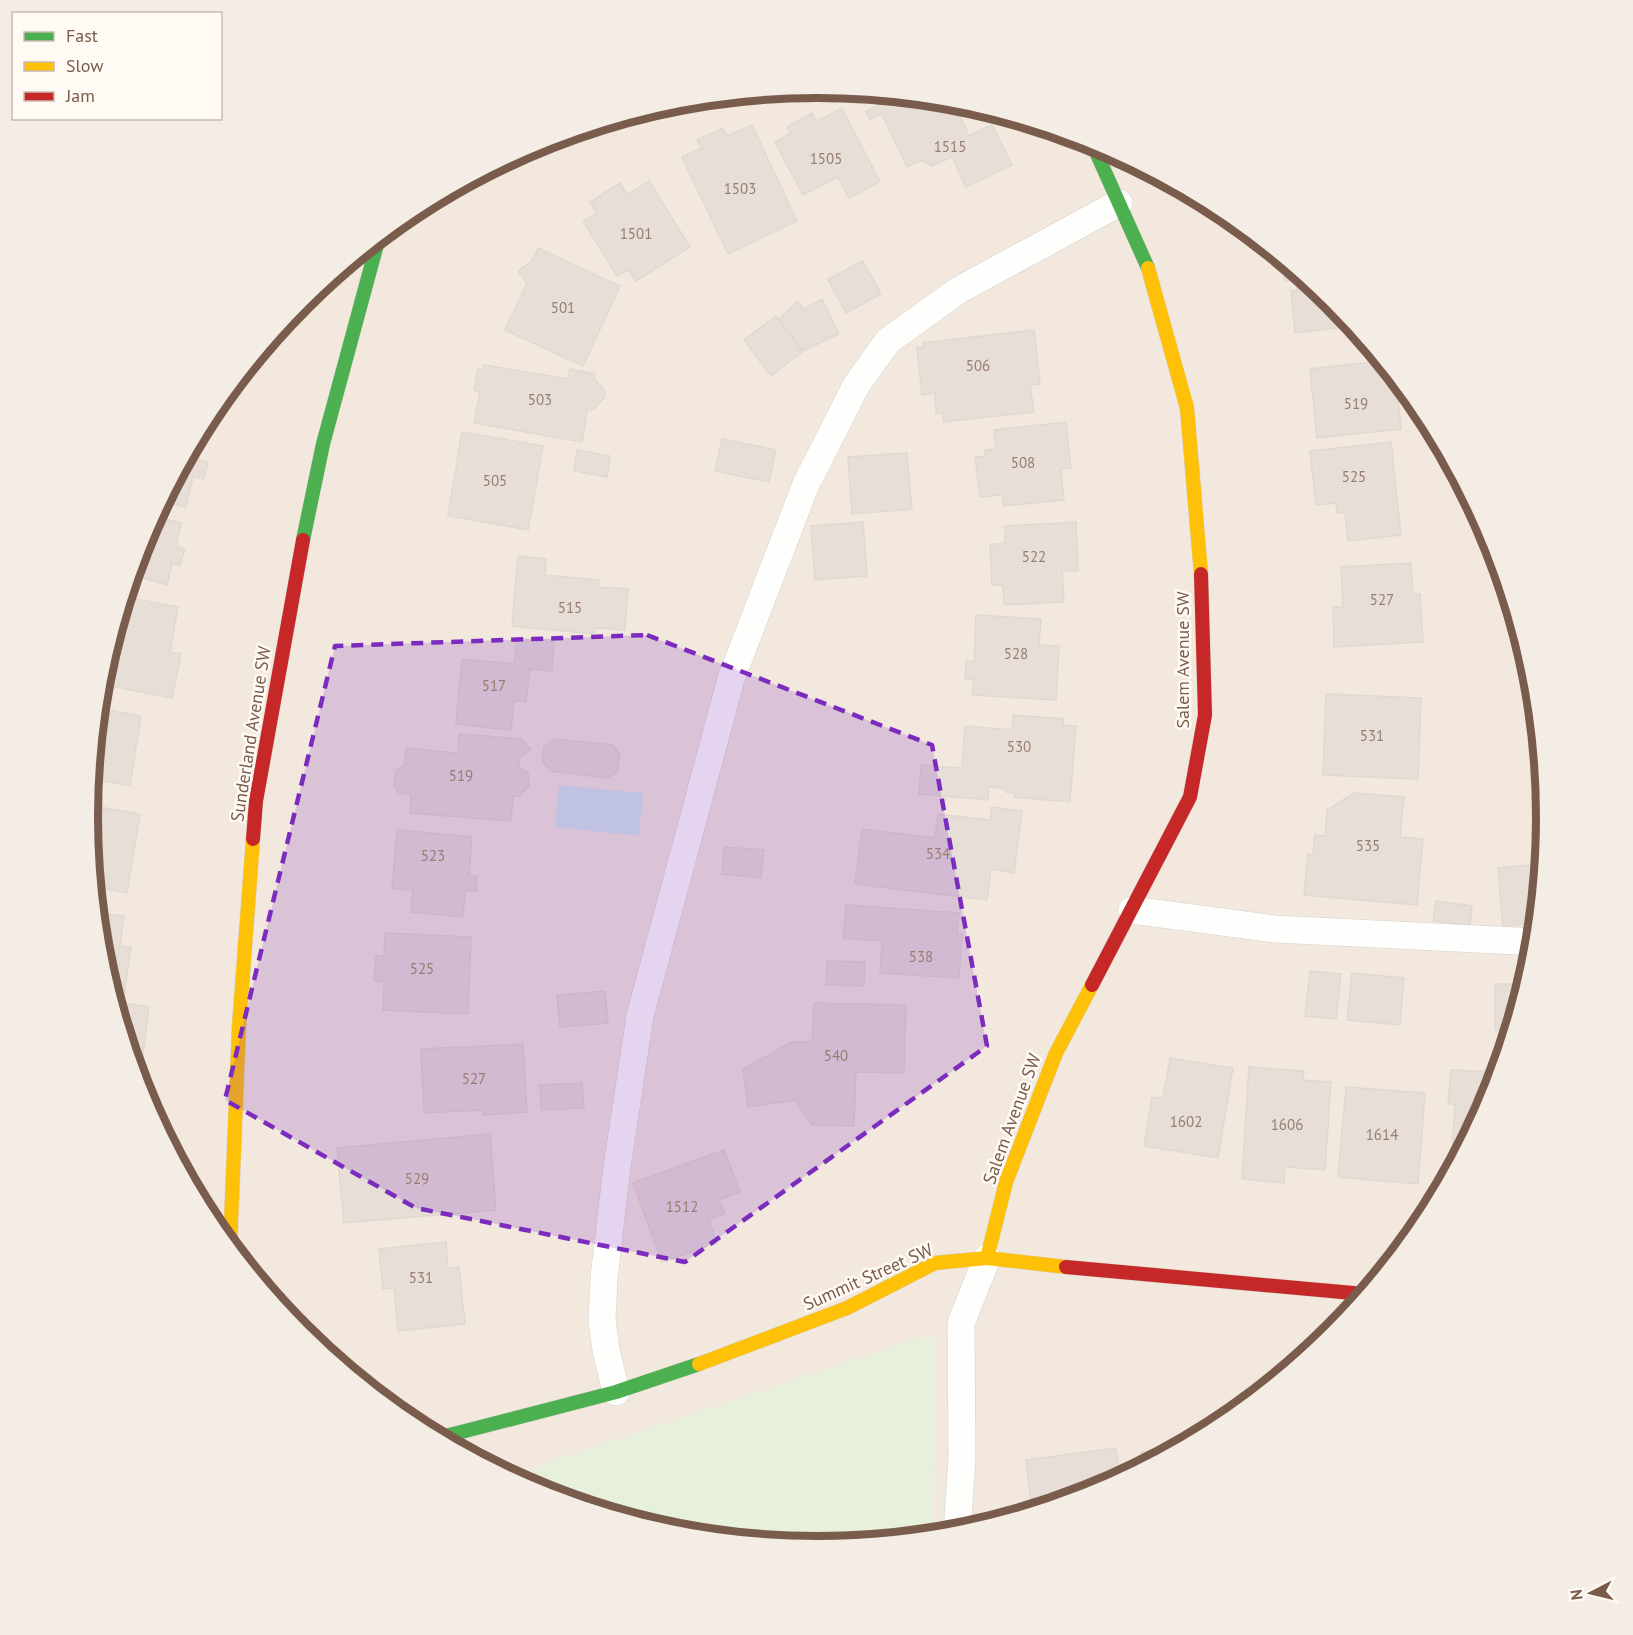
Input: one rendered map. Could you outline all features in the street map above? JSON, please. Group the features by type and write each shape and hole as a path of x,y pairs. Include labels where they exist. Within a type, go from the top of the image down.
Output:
{"street":[{"name":"Salem Avenue SW","path":"987,1258 1006,1182 1056,1053 1190,797 1204,715 1201,574 1187,408 1150,272 1098,156"},
{"name":"Sunderland Avenue SW","path":"231,1233 239,1026 255,801 285,630 323,444 376,250"},
{"name":"Summit Street SW","path":"449,1435 616,1392 723,1356 847,1308 935,1263 987,1258 1116,1273 1356,1293"}],"lane":[{"path":"616,1392 602,1320 604,1278 617,1167 640,1016 731,679 806,484 856,384 888,341 959,290 1119,203"},
{"path":"1132,910 1275,930 1524,942"},
{"path":"958,1523 962,1458 961,1323 987,1258"}],"highlighted area":[{"path":"647,635 932,745 987,1046 685,1262 416,1208 225,1100 335,646"}],"shaded area":[{"path":"816,98 864,100 957,112 1003,123 1092,153 1176,195 1216,220 1291,277 1325,309 1357,343 1414,418 1439,458 1481,542 1511,631 1522,677 1534,770 1536,818 1534,865 1522,958 1511,1004 1481,1093 1439,1177 1414,1217 1357,1292 1325,1326 1291,1358 1216,1415 1176,1440 1092,1482 1003,1512 932,1527 935,1337 533,1469 534,1479 457,1440 417,1415 342,1358 308,1326 276,1292 219,1217 194,1177 152,1093 122,1004 111,958 99,865 98,818 99,770 111,677 122,631 152,542 194,458 219,418 276,343 308,309 342,277 417,220 457,195 541,153 630,123 676,112 769,100"}],"green space":[{"path":"935,1336 932,1527 864,1535 816,1537 723,1530 676,1523 630,1512 534,1479 533,1468 916,1339"}],"water":[{"path":"559,785 643,793 639,836 555,827"}],"building":[{"path":"877,101 958,112 969,136 992,125 1012,165 966,187 952,157 932,166 922,160 907,167 882,114 870,119 866,111 879,105"},
{"path":"842,108 880,182 849,198 838,177 803,195 775,142 791,133 787,127 812,113 816,122"},
{"path":"752,125 797,221 728,254 682,157 702,148 697,140 723,128 727,136"},
{"path":"649,181 690,247 636,281 628,270 617,276 583,221 597,213 590,202 620,183 627,195"},
{"path":"538,248 620,286 583,366 505,330 527,283 518,271 532,261"},
{"path":"863,261 881,294 846,313 828,279"},
{"path":"1283,271 1294,280 1285,281"},
{"path":"1296,282 1342,327 1295,333 1291,291 1297,291"},
{"path":"822,299 839,334 803,351 779,319 797,302 804,309"},
{"path":"776,316 803,351 771,376 744,340"},
{"path":"1034,330 1040,384 1030,385 1034,412 944,422 943,413 936,414 935,393 922,395 917,348 924,347 923,343"},
{"path":"1372,362 1398,395 1401,429 1317,438 1310,369"},
{"path":"484,365 568,379 570,369 595,374 594,379 605,390 605,397 594,409 587,411 582,442 474,423 480,392 474,390 478,369 483,369"},
{"path":"1066,422 1071,468 1061,469 1064,500 1004,506 1002,495 980,497 975,457 985,456 985,450 996,449 994,430"},
{"path":"462,432 543,446 528,530 448,516"},
{"path":"722,439 776,450 769,482 715,471"},
{"path":"1391,442 1401,535 1348,541 1345,513 1337,513 1336,503 1316,505 1310,451"},
{"path":"201,447 198,460 208,462 204,479 193,477 186,507 170,503"},
{"path":"577,450 610,456 607,477 574,471"},
{"path":"907,453 912,509 852,514 848,457"},
{"path":"163,518 181,523 176,546 185,549 180,565 172,563 167,585 139,577"},
{"path":"863,522 867,576 815,580 811,526"},
{"path":"1076,522 1078,571 1062,571 1064,602 1004,605 1003,585 992,585 990,544 1005,544 1005,526"},
{"path":"518,556 546,559 545,575 599,580 599,587 628,589 625,630 594,628 594,634 512,626"},
{"path":"1411,563 1413,594 1420,594 1423,642 1334,647 1333,607 1343,607 1341,567"},
{"path":"132,598 178,607 170,652 181,654 172,698 110,686"},
{"path":"976,615 1041,619 1039,645 1059,646 1056,700 972,695 974,679 965,679 966,661 974,661"},
{"path":"517,638 554,642 552,671 530,669 526,702 514,701 511,730 456,724 462,659 514,664"},
{"path":"1326,694 1421,698 1418,779 1323,775"},
{"path":"106,710 141,716 130,786 99,780"},
{"path":"1013,715 1064,719 1063,725 1076,726 1070,802 1014,797 1014,793 1006,792 1005,788 988,787 988,800 919,794 921,765 962,768 965,726 1012,730"},
{"path":"459,734 521,739 531,749 519,759 519,767 528,773 529,786 519,796 513,796 511,821 410,813 411,794 399,793 394,786 396,770 404,766 406,748 458,753"},
{"path":"554,739 613,745 620,755 617,772 607,778 550,771 542,760 544,747"},
{"path":"1354,793 1404,797 1400,837 1423,839 1417,905 1304,895 1308,854 1313,855 1315,835 1325,836 1327,810"},
{"path":"98,807 140,814 127,893 102,888"},
{"path":"992,807 1022,811 1014,873 991,869 987,900 855,884 862,829 935,838 938,814 990,820"},
{"path":"397,830 472,837 469,876 477,876 476,891 465,891 463,917 411,912 413,890 392,889"},
{"path":"724,847 764,850 761,878 722,874"},
{"path":"1534,865 1527,924 1503,926 1498,868"},
{"path":"1436,901 1472,906 1470,925 1433,921"},
{"path":"846,905 959,913 957,934 962,934 959,978 880,973 882,941 843,938"},
{"path":"104,914 124,916 120,946 131,947 123,1003 149,1007 142,1061 122,1004 111,958"},
{"path":"385,933 471,937 468,1014 383,1010 384,982 374,981 376,956 384,956"},
{"path":"827,961 865,962 864,986 826,985"},
{"path":"1310,971 1341,974 1336,1019 1305,1016"},
{"path":"1352,973 1404,978 1400,1025 1347,1020"},
{"path":"1495,984 1516,984 1503,1030 1495,1030"},
{"path":"605,991 608,1023 560,1027 557,995"},
{"path":"814,1003 906,1005 904,1073 856,1072 854,1126 812,1125 795,1100 748,1107 743,1069 792,1042 812,1042"},
{"path":"523,1044 527,1112 483,1115 483,1110 424,1113 421,1049"},
{"path":"1170,1058 1233,1068 1218,1158 1144,1146 1152,1097 1163,1098"},
{"path":"1249,1067 1304,1071 1303,1080 1331,1082 1325,1170 1285,1167 1284,1183 1242,1179"},
{"path":"1451,1070 1489,1072 1452,1153 1455,1104 1448,1104"},
{"path":"582,1083 584,1108 541,1110 540,1085"},
{"path":"1346,1087 1425,1093 1418,1184 1338,1177"},
{"path":"490,1134 496,1210 344,1223 337,1148"},
{"path":"724,1150 740,1192 719,1200 725,1214 709,1219 717,1243 662,1262 633,1183"},
{"path":"446,1242 448,1268 459,1267 465,1324 398,1331 394,1288 383,1289 379,1249"},
{"path":"1116,1448 1119,1470 1092,1482 1031,1503 1026,1460"},
{"path":"1159,1449 1142,1458 1141,1452"}],"traffic: fast":[{"path":"1098,156 1148,268"},
{"path":"303,540 323,444 376,250"},
{"path":"449,1435 616,1392 699,1364"}],"traffic: slow":[{"path":"1148,268 1187,408 1201,574"},
{"path":"231,1233 239,1026 253,839"},
{"path":"987,1258 1006,1182 1056,1053 1092,985"},
{"path":"699,1364 847,1308 935,1263 987,1258 1066,1267"}],"traffic: jam":[{"path":"253,839 256,801 303,540"},
{"path":"1092,985 1190,797 1205,715 1201,574"},
{"path":"1066,1267 1356,1293"}]}
